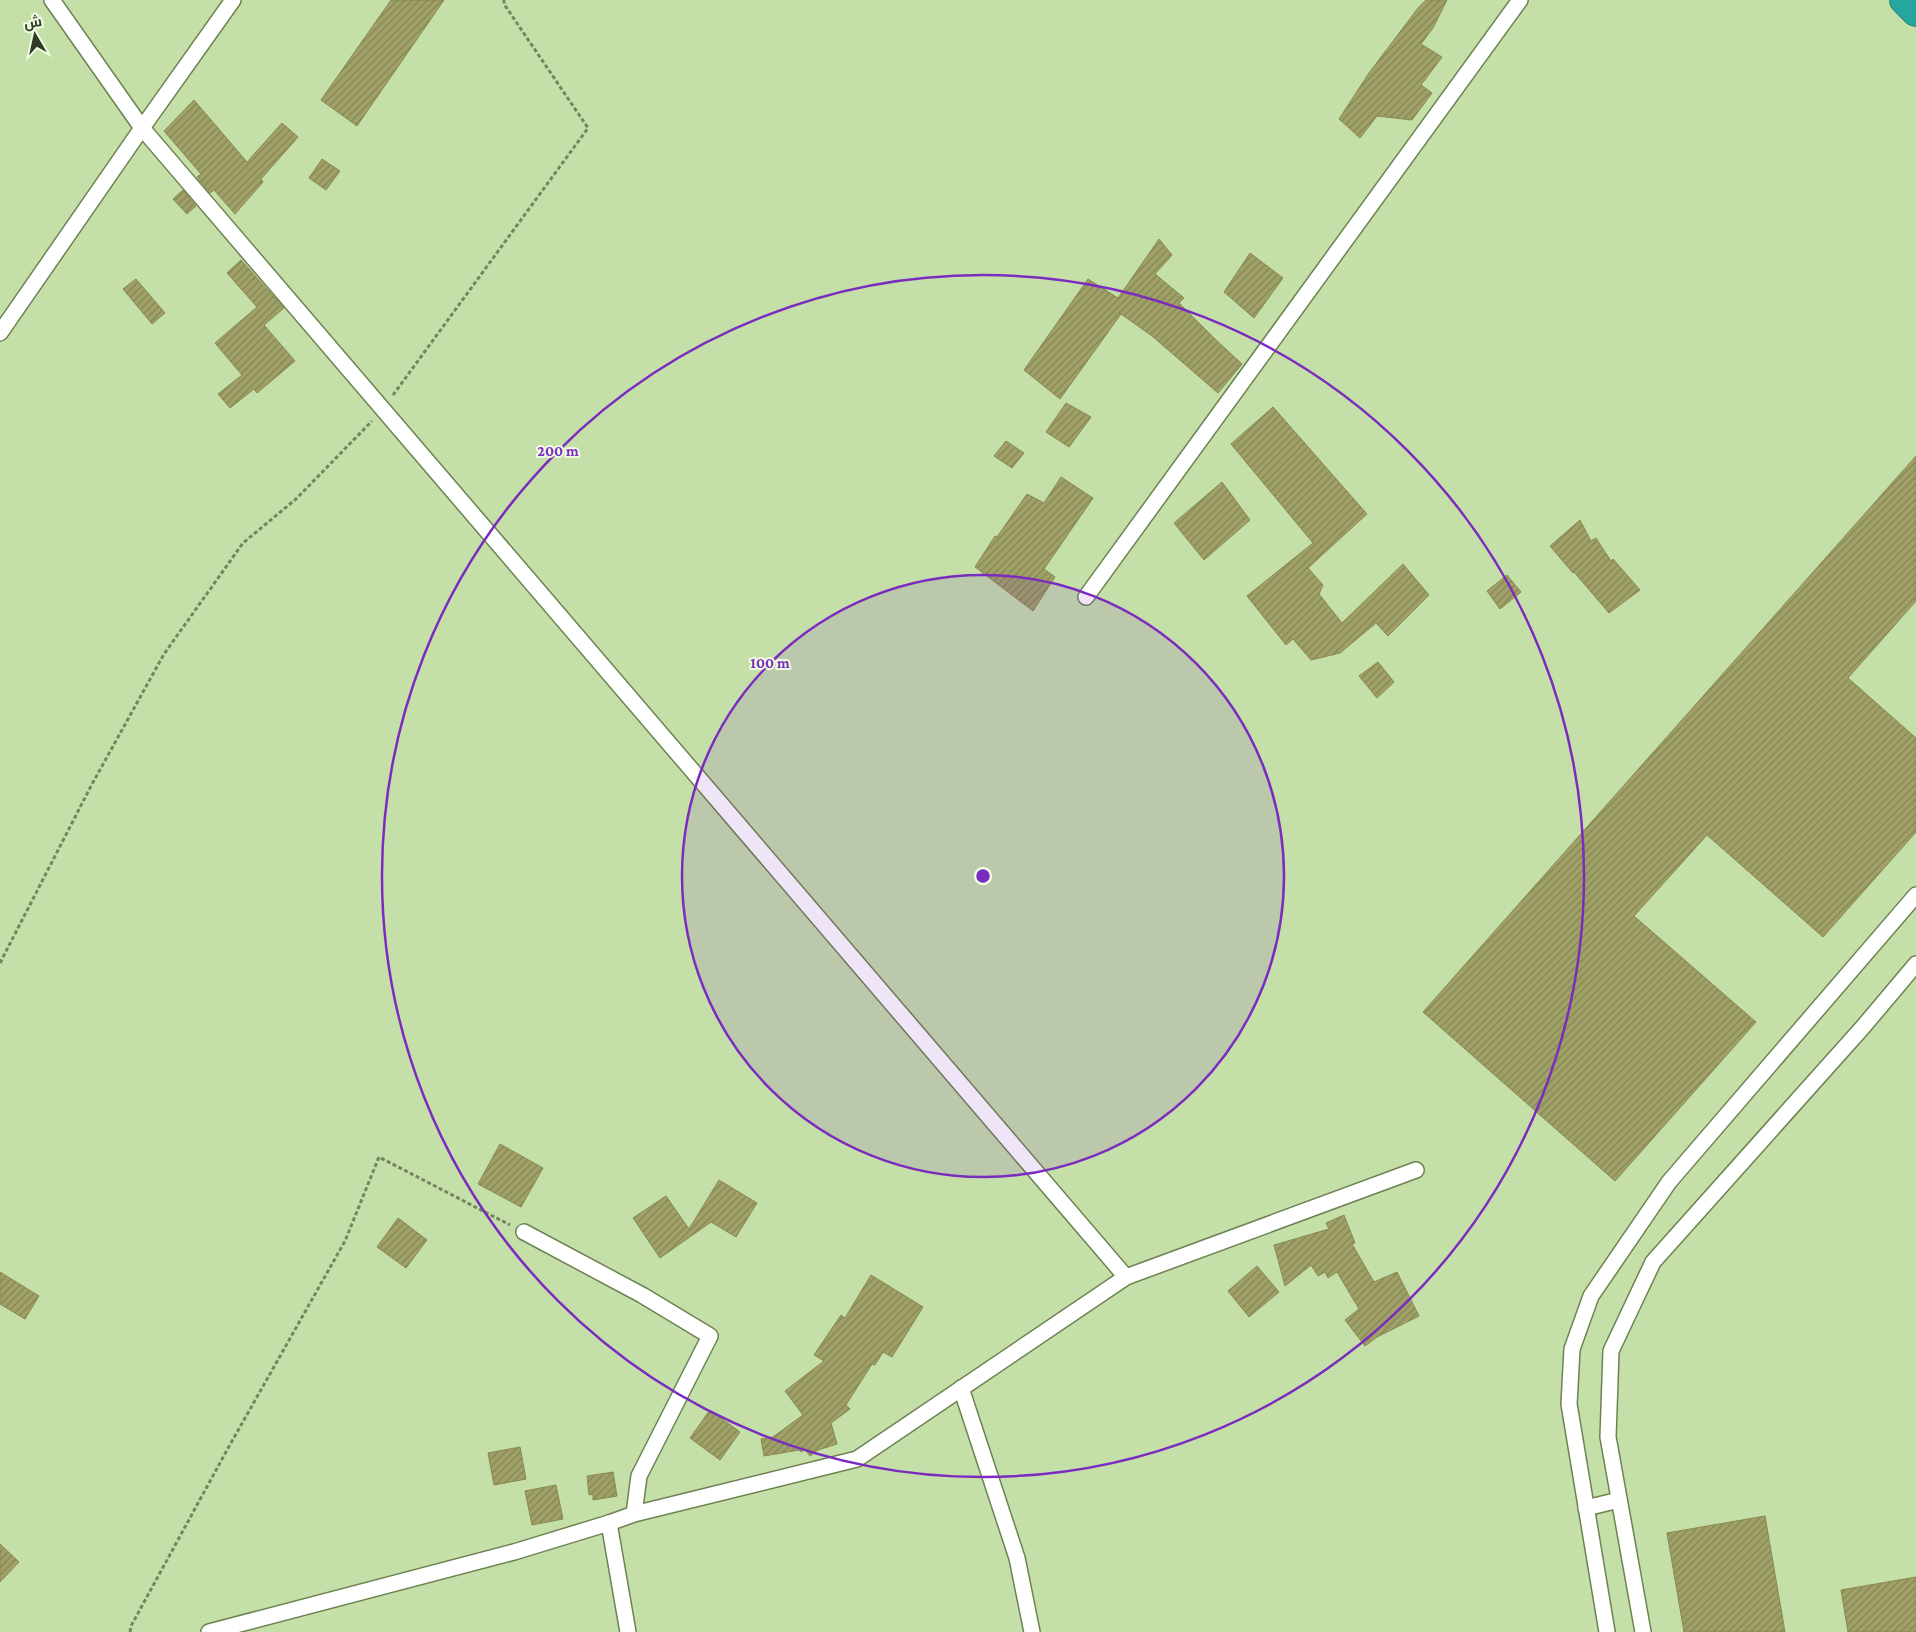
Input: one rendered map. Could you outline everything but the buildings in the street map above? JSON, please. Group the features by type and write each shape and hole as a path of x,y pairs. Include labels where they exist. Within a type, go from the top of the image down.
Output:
{"highway":[{"path":"1904,0 1916,12"}],"street":[{"path":"52,0 142,128 1126,1277"},
{"path":"0,333 233,0"},
{"path":"1086,596 1520,0"},
{"path":"1607,1632 1569,1404 1572,1349 1591,1296 1669,1182 1916,895"},
{"path":"1643,1632 1608,1437 1611,1351 1653,1262 1863,1027 1916,964"},
{"path":"209,1632 514,1552 634,1514 857,1459 1126,1277 1416,1170"},
{"path":"524,1232 642,1295 710,1336 639,1476 634,1514"},
{"path":"961,1388 1016,1558 1032,1632"},
{"path":"1586,1508 1619,1500"},
{"path":"609,1523 628,1632"}],"path":[{"path":"0,963 90,786 164,654 243,543 296,499 383,409 588,128 504,4 504,0"},
{"path":"130,1632 131,1626 222,1458 345,1241 379,1157 524,1232"}]}
